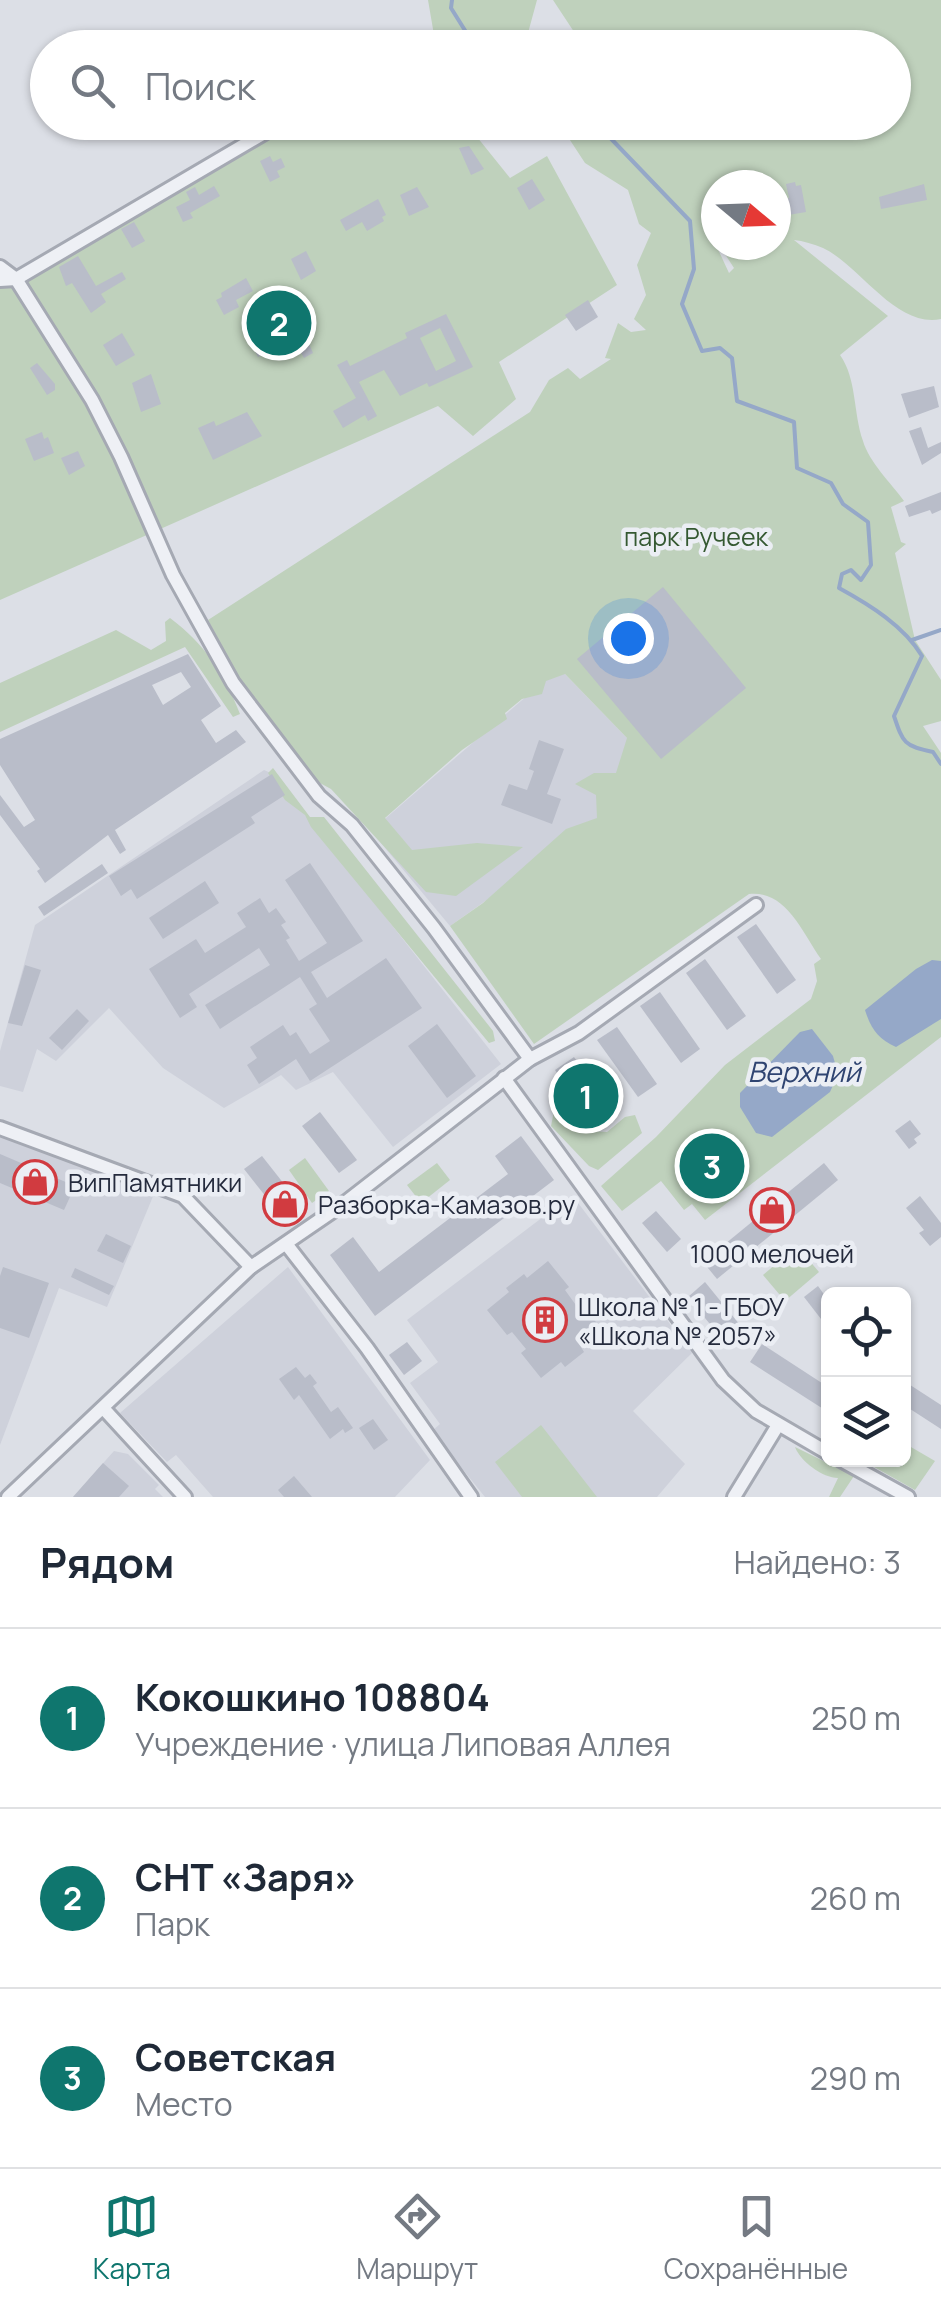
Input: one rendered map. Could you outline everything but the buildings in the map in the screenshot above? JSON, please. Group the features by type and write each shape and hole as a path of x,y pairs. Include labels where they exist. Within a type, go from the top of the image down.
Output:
{"street":[{"path":"0,280 16,280 253,140"},
{"path":"0,267 16,280 92,400 173,575 233,683 319,796 352,824 530,1059"},
{"path":"8,1497 251,1267 287,1245 530,1059 598,1020 756,905"},
{"path":"504,1078 723,1380 750,1406 821,1449"},
{"path":"0,1128 184,1196 251,1267"},
{"path":"287,1245 471,1497"},
{"path":"104,1409 185,1497"},
{"path":"734,1497 778,1425"},
{"path":"853,1467 908,1497"}],"shaded area":[{"path":"559,668 663,775 450,926 371,831"},
{"path":"264,770 273,774 501,1064 393,1147 333,1072 296,1090 281,1075 224,1108 163,1068 109,1008 56,1061 37,1049 23,1092 0,1086 0,1051 35,925"},
{"path":"0,1135 154,1194 107,1307 59,1288 0,1445"},
{"path":"572,1195 692,1353 633,1411 685,1464 657,1497 485,1497 432,1431 440,1424 410,1383 438,1362 407,1320"},
{"path":"288,1267 430,1460 395,1497 213,1497 176,1455 167,1462 120,1413"},
{"path":"114,1451 128,1454 159,1485 155,1489 163,1497 73,1497"}],"green space":[{"path":"428,0 537,0 529,30 433,30"},
{"name":"парк Ручеек","path":"553,0 941,0 941,319 908,314 837,257 820,247 794,240 888,316 840,355 849,374 866,449 904,501 891,507 901,542 906,544 895,553 915,640 941,680 941,721 923,726 941,753 941,1037 705,1220 692,1204 684,1210 661,1181 622,1211 601,1186 656,1137 725,1065 811,999 817,981 814,964 821,959 792,915 773,899 749,894 534,1044 450,926 483,903 566,829 597,818 596,795 575,784 594,773 616,773 627,738 565,674 546,681 542,694 522,699 505,713 507,719 462,750 385,818 412,850 477,843 523,847 456,896 426,892 331,789 318,782 237,675 208,620 530,412 549,380 568,368 580,379 611,359 605,358 618,323 631,332 646,330 634,319 646,295 637,265 651,233 639,224 628,190 585,163 570,140 911,140 911,30 573,30"},
{"path":"246,140 479,140 510,178 547,156 617,285 499,362 516,399 473,436 438,406 0,600 0,280 16,279"},
{"path":"170,618 194,638 212,661 240,714 233,717 185,647 0,732 0,683 116,630 151,650 166,641 165,622"},
{"path":"273,768 310,817 324,817 493,1031 495,1041 489,1043 305,815 285,800 268,773"},
{"path":"555,1106 579,1124 607,1132 625,1117 635,1115 642,1133 598,1170 589,1166 551,1126"},
{"path":"305,1158 329,1191 312,1203 289,1170"},
{"path":"437,1163 450,1180 421,1203 407,1185"},
{"path":"797,1246 819,1272 785,1301 763,1275"},
{"path":"541,1425 597,1497 522,1497 495,1462"},
{"path":"795,1447 821,1460 821,1467 836,1467 854,1476 840,1497 829,1497 838,1478 813,1468"},
{"path":"911,1447 935,1461 915,1490 874,1467 911,1467"}],"water":[{"path":"932,960 941,961 941,1019 896,1047 884,1041 865,1010"},
{"name":"Верхний","path":"812,1029 833,1056 838,1074 830,1092 772,1137 756,1133 740,1107 740,1093 800,1032"}],"waterway":[{"path":"452,0 451,8 465,30"},
{"path":"612,140 690,221 694,269 682,304 702,351 720,348 732,358 737,401 794,422 797,468 831,483 843,504 868,522 871,565 861,580 851,570 842,574 839,588 896,626 922,656 894,716 906,742 933,752 941,764"},
{"path":"912,640 941,630"}],"place":[{"name":"СНТ «Заря»","path":"279,323"},
{"name":"Кокошкино 108804","path":"586,1096"},
{"name":"Советская","path":"712,1166"},
{"name":"ВипПамятники","path":"35,1182"},
{"name":"Разборка-Камазов.ру","path":"285,1204"},
{"name":"1000 мелочей","path":"772,1210"},
{"name":"Школа № 1 - ГБОУ «Школа № 2057»","path":"545,1320"}]}
